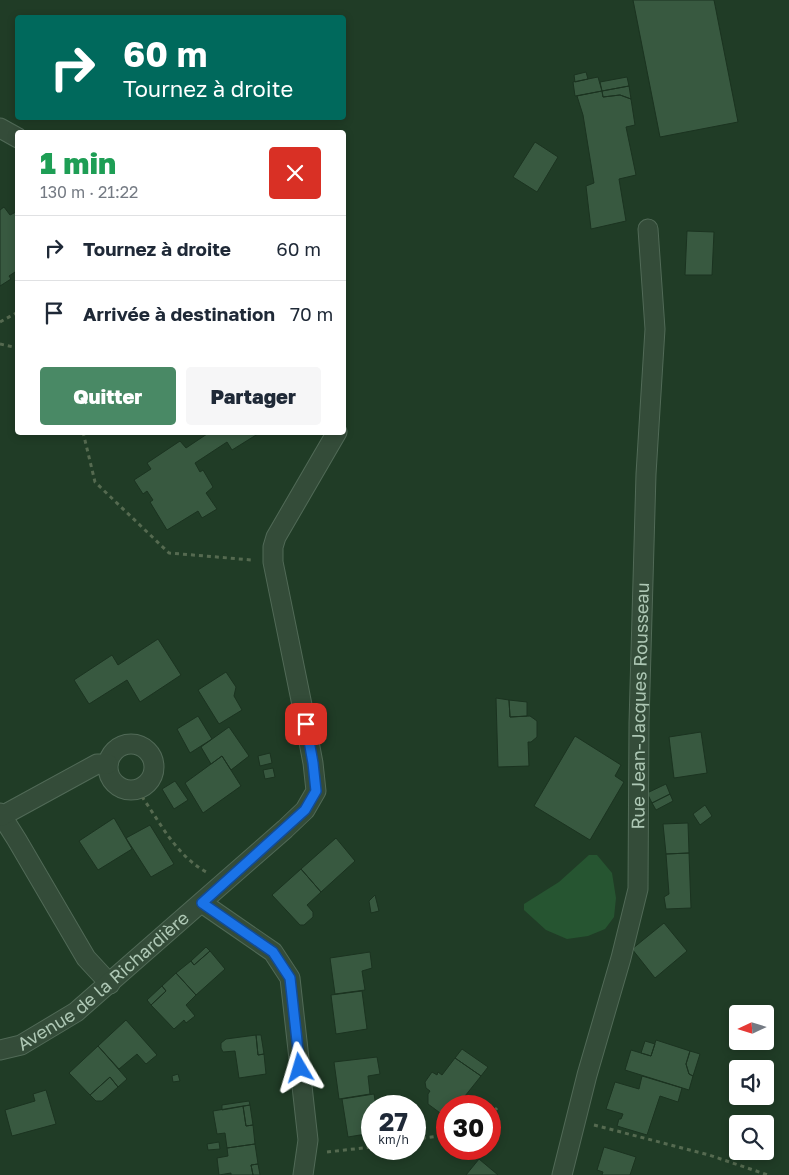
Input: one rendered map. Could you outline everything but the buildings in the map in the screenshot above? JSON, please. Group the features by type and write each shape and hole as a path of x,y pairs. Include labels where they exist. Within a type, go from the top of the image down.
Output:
{"street":[{"path":"0,128 15,136"},
{"name":"Rue Jean-Jacques Rousseau","path":"562,1175 575,1120 621,958 638,889 639,723 646,474 655,329 648,229"},
{"name":"Avenue de la Richardière","path":"0,1050 21,1045 76,1012 202,903 305,810 316,791 313,763 273,562 273,547 276,537 335,435"},
{"path":"129,744 144,748 154,760 150,782 137,790 130,790 116,784 111,779 108,764 115,750 129,744"},
{"path":"108,764 97,764 1,815 86,958 110,984"},
{"path":"202,903 273,952 290,978 308,1140 303,1175"}],"path":[{"path":"0,322 15,314"},
{"path":"0,344 15,347"},
{"path":"83,435 95,482 169,553 273,562"},
{"path":"137,790 175,845 192,863 209,873 222,885"},
{"path":"575,1120 709,1154 768,1175"},
{"path":"307,1152 361,1149"}],"shaded area":[{"path":"589,855 597,855 612,873 616,898 614,917 605,929 588,936 567,939 546,930 524,910 524,904 559,882"}],"route":[{"path":"300,1068 290,978 273,952 202,903 305,810 316,791 306,724"}]}
